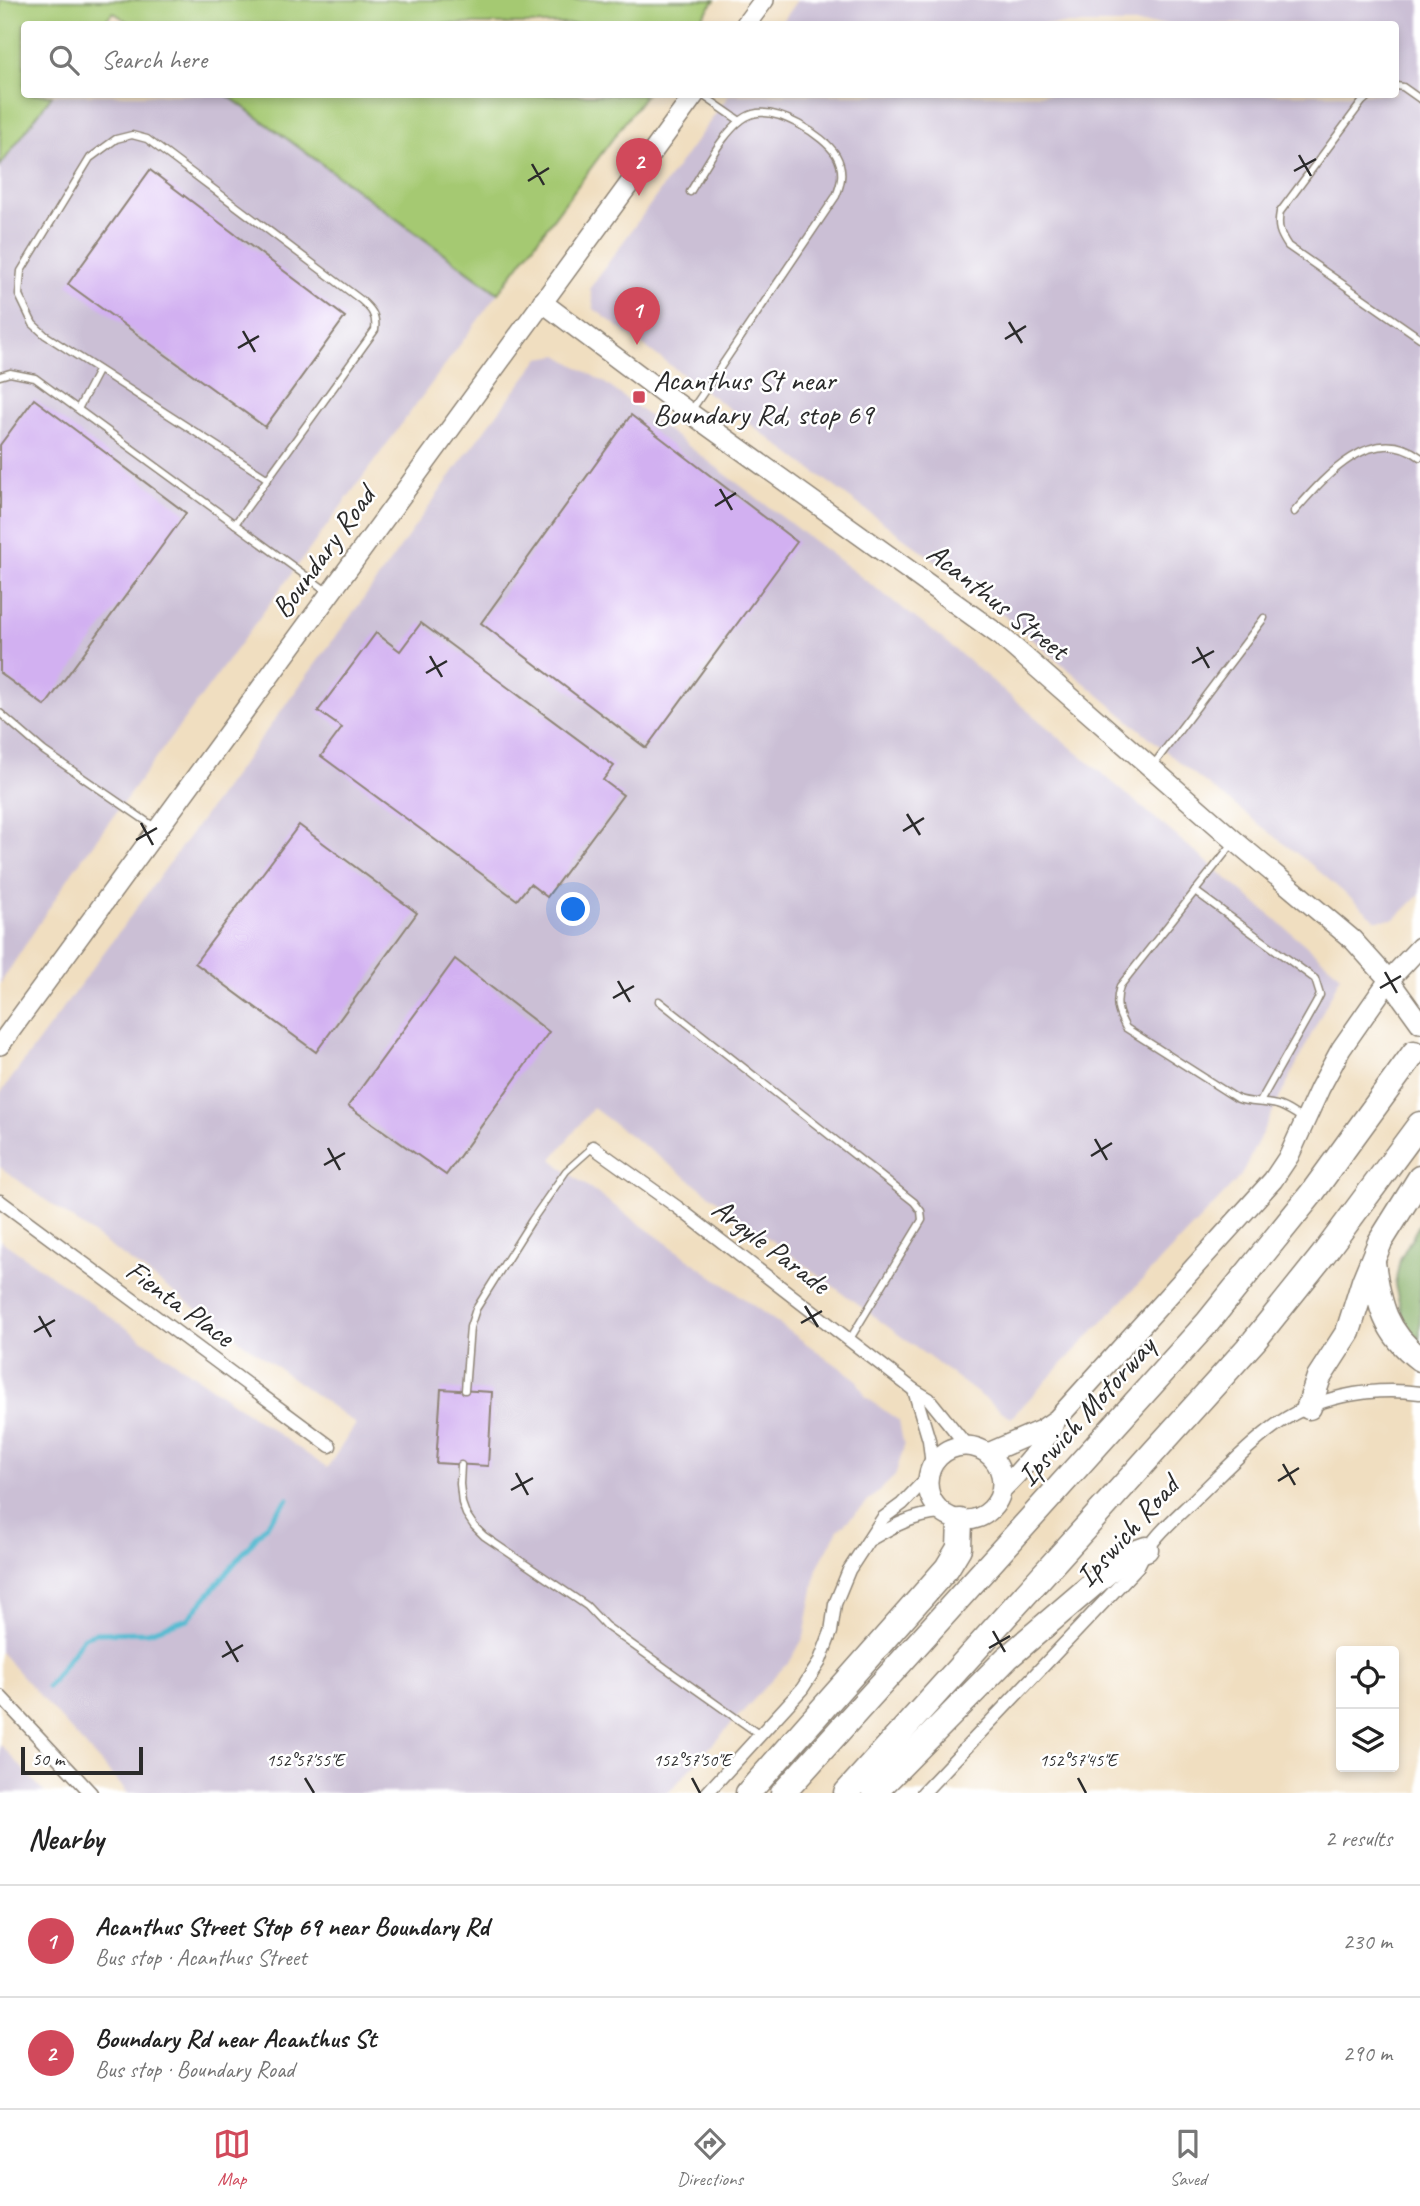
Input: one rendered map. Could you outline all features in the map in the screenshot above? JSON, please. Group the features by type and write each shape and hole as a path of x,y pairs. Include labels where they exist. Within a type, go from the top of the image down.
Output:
{"highway":[{"name":"Ipswich Motorway","path":"783,1793 1208,1322 1312,1193 1414,1054"},
{"path":"846,1793 1254,1341 1323,1255 1420,1124"},
{"path":"1309,1407 1319,1377 1348,1332 1373,1259 1385,1234 1420,1178"},
{"path":"1373,1259 1379,1299 1390,1327 1402,1344 1420,1359"},
{"path":"748,1793 947,1567 958,1548 951,1517"},
{"path":"874,1793 1007,1658 1126,1556 1146,1549"}],"street":[{"path":"748,21 764,0"},
{"name":"Boundary Road","path":"0,1045 692,98"},
{"name":"Acanthus Street","path":"542,302 690,413 1002,637 1235,841 1353,940 1389,980 1419,1021"},
{"path":"988,1453 1041,1430 1057,1419 1255,1202 1289,1156 1340,1049 1389,980 1420,947"},
{"name":"Argyle Parade","path":"593,1147 677,1207 914,1391 929,1399 967,1446"},
{"name":"Fienta Place","path":"0,1201 330,1446"},
{"path":"914,1391 929,1440 930,1497 951,1517"},
{"name":"Ipswich Road","path":"923,1793 1138,1566 1146,1549 1273,1426 1309,1407 1365,1392 1420,1393"},
{"path":"868,1541 903,1520 921,1515 972,1521 983,1517 993,1509 1003,1488 1018,1475 1057,1419"},
{"path":"707,1793 802,1689 819,1663 831,1632 835,1604 849,1570 883,1518 909,1498 946,1451 967,1446 988,1453 1000,1469 1003,1488"},
{"path":"0,1696 91,1793"}],"lane":[{"path":"1399,86 1420,99"},
{"path":"707,98 740,121"},
{"path":"1366,98 1280,212 1280,235 1288,246 1420,338"},
{"path":"690,192 728,134 740,121 753,114 769,112 781,115 825,142 836,156 842,171 841,185 836,196 690,413"},
{"path":"235,524 268,479 375,330 376,320 372,310 360,300 147,139 132,135 117,139 90,158 21,271 19,295 33,324 45,335 268,479"},
{"path":"78,409 98,371"},
{"path":"0,376 10,373 35,378 330,593"},
{"path":"1294,512 1329,472 1358,453 1390,445 1420,457"},
{"path":"1152,767 1264,618"},
{"path":"0,713 44,751 157,828"},
{"path":"1235,841 1120,986 1116,1001 1118,1014 1126,1028 1236,1098 1247,1103 1260,1102 1281,1106 1306,1122"},
{"path":"1195,891 1315,979 1319,988 1316,1003 1260,1102"},
{"path":"659,1001 914,1202 921,1211 922,1220 850,1339"},
{"path":"466,1390 470,1327 476,1309 566,1171 593,1147"},
{"path":"461,1465 460,1484 466,1514 484,1536 587,1606 606,1626 760,1735"}],"shaded area":[{"path":"797,0 1420,0 1420,894 1395,919 1376,920 1313,866 1180,763 965,583 594,309 590,288 727,98 1399,98 1399,21 782,21"},
{"path":"50,98 231,98 498,293 73,871 0,984 0,166"},
{"path":"558,355 605,383 939,636 1341,975 1240,1177 1011,1418 593,1108 552,1159 856,1379 866,1397 899,1421 904,1447 895,1476 838,1530 817,1568 804,1637 792,1658 668,1793 128,1793 0,1652 0,1240 327,1468 356,1424 0,1167 0,1094 375,583 464,457 540,358"},
{"path":"0,1744 45,1793 0,1793"}],"green space":[{"path":"0,0 715,0 699,21 126,21 113,12 106,21 21,21 21,98 50,98 0,166"},
{"path":"231,98 643,98 498,293"},
{"path":"1420,1223 1420,1341 1404,1323 1395,1285 1400,1259"}],"building":[{"path":"150,170 345,317 265,427 68,284"},
{"path":"34,399 186,513 45,706 0,673 0,445"},
{"path":"631,415 797,542 646,748 481,623"},
{"path":"421,623 614,766 603,780 623,795 547,897 530,884 517,900 321,756 342,728 318,711 376,633 400,651"},
{"path":"299,825 417,913 316,1052 195,963"},
{"path":"455,959 549,1032 446,1175 348,1106"},
{"path":"441,1389 492,1392 488,1466 436,1463"}],"waterway":[{"path":"48,1687 84,1637 95,1633 148,1632 188,1619 288,1499"}],"place":[{"name":"Boundary Rd near Acanthus St","path":"639,196"},
{"name":"Acanthus Street Stop 69 near Boundary Rd","path":"637,345"},
{"name":"Acanthus St near Boundary Rd, stop 69","path":"639,397"}]}
